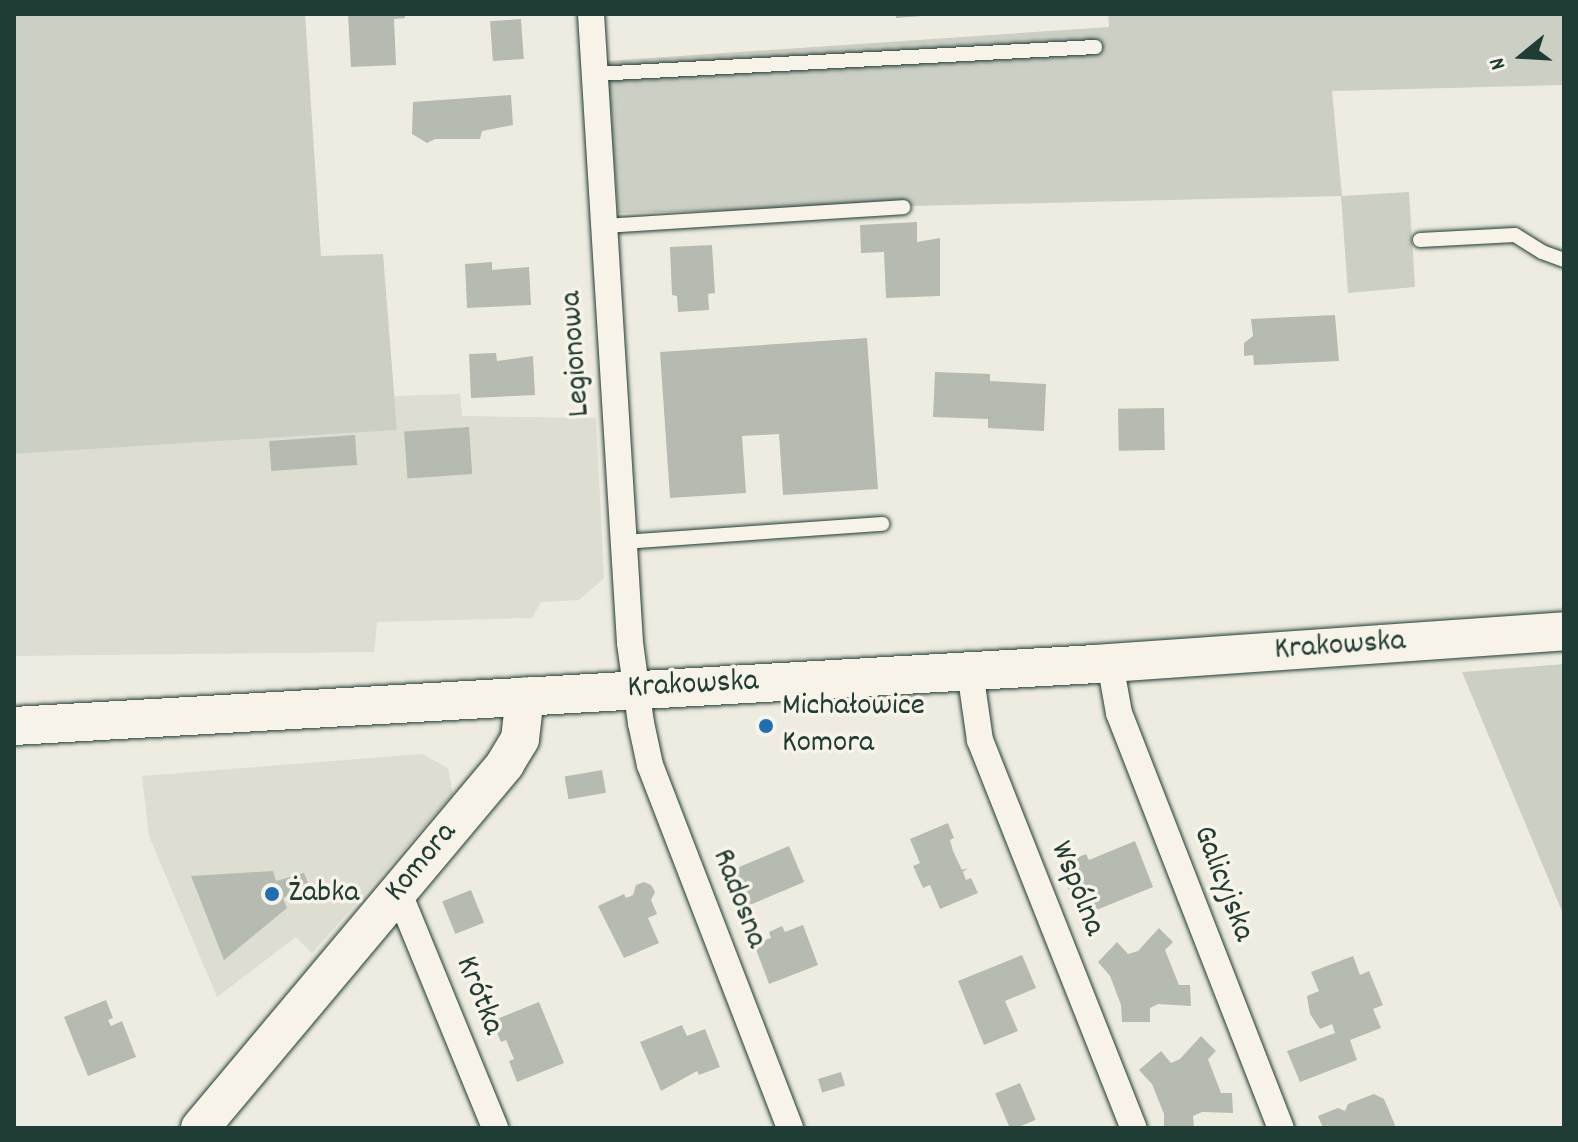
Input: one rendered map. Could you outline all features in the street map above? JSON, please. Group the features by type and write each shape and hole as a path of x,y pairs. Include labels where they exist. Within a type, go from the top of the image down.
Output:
{"main road":[{"name":"Krakowska","path":"14,726 1110,663 1564,631"},
{"name":"Komora","path":"200,1128 515,751 524,725 525,696"}],"street":[{"name":"Legionowa","path":"591,14 623,542 637,689"},
{"name":"Galicyjska","path":"1110,663 1119,713 1281,1128"},
{"name":"Wspólna","path":"970,671 980,740 1134,1128"},
{"name":"Radosna","path":"637,689 650,765 790,1128"},
{"name":"Krótka","path":"398,891 495,1128"}],"lane":[{"path":"595,74 1095,47"},
{"path":"603,226 903,207"},
{"path":"1420,240 1515,235 1542,252 1564,260"},
{"path":"623,542 882,524"}],"shaded area":[{"path":"14,14 305,14 321,256 383,254 397,430 14,454"},
{"path":"1108,14 1564,14 1564,85 1332,91 1342,196 1409,192 1415,287 1348,293 1341,196 618,213 607,61 1109,27"},
{"path":"460,394 462,416 596,418 604,578 579,600 541,602 532,618 377,622 374,652 14,656 14,454 397,430 394,396"},
{"path":"1564,664 1564,916 1462,672"},
{"path":"422,754 448,768 453,794 312,953 296,937 217,997 149,836 142,776"}],"building":[{"path":"348,14 405,14 405,18 394,19 396,65 351,67"},
{"path":"896,14 923,14 923,16 896,18"},
{"path":"521,19 524,59 493,61 490,21"},
{"path":"511,95 513,125 482,131 480,139 435,139 427,143 412,134 413,102"},
{"path":"917,222 917,242 940,238 940,296 886,298 884,252 861,253 860,225"},
{"path":"712,245 715,293 708,294 709,310 678,312 677,296 672,295 670,247"},
{"path":"492,262 492,270 529,267 531,305 467,308 465,264"},
{"path":"1335,315 1339,361 1254,365 1253,355 1244,356 1244,343 1253,336 1251,319"},
{"path":"867,338 878,489 783,495 779,434 742,436 746,493 670,498 660,352"},
{"path":"496,353 497,361 533,356 535,395 471,398 469,354"},
{"path":"935,372 990,374 990,381 1046,384 1044,431 988,428 988,419 933,417"},
{"path":"1164,408 1165,450 1119,451 1118,409"},
{"path":"469,427 472,474 407,478 404,432"},
{"path":"355,435 357,465 271,471 269,441"},
{"path":"602,770 606,793 569,799 565,777"},
{"path":"948,823 954,838 950,840 953,851 962,870 968,868 963,872 966,880 971,878 978,893 940,909 930,885 923,888 913,866 920,863 910,839"},
{"path":"1135,841 1153,887 1089,913 1080,891 1071,895 1059,865 1086,854 1089,860"},
{"path":"789,846 804,882 748,906 733,870"},
{"path":"273,871 276,881 304,873 309,885 283,898 287,908 224,960 191,876"},
{"path":"644,882 651,885 655,892 651,900 657,914 648,918 659,943 624,958 598,906 624,894 626,898 633,895 636,885"},
{"path":"471,890 484,922 455,934 442,902"},
{"path":"803,925 818,965 769,984 754,944 771,938 769,932 782,926 785,932"},
{"path":"1159,928 1173,942 1165,950 1179,985 1190,985 1191,1006 1158,1004 1150,1008 1150,1022 1122,1022 1121,1005 1110,976 1098,962 1117,942 1128,954 1138,951"},
{"path":"1022,955 1036,988 1005,1001 1018,1031 984,1045 958,981"},
{"path":"1353,956 1360,975 1369,971 1383,1005 1373,1009 1381,1028 1350,1040 1357,1060 1300,1082 1287,1051 1335,1033 1332,1024 1320,1029 1310,1014 1307,996 1319,991 1311,972"},
{"path":"106,1000 113,1018 108,1020 111,1026 122,1021 136,1057 88,1076 64,1017"},
{"path":"539,1002 564,1063 517,1082 509,1061 514,1059 506,1040 501,1042 492,1021"},
{"path":"682,1025 687,1036 705,1029 720,1067 699,1075 697,1071 661,1091 640,1042"},
{"path":"1201,1036 1216,1051 1208,1059 1221,1093 1232,1093 1233,1113 1202,1112 1193,1116 1194,1128 1164,1128 1164,1114 1152,1084 1139,1070 1161,1051 1171,1063 1180,1059"},
{"path":"841,1072 845,1085 822,1092 818,1079"},
{"path":"1020,1083 1036,1120 1010,1128 995,1094"},
{"path":"1374,1094 1384,1099 1395,1125 1391,1128 1323,1128 1318,1116 1338,1108 1345,1111 1348,1104"}],"place":[{"name":"Michałowice Komora","path":"766,726"},
{"name":"Żabka","path":"272,894"}]}
